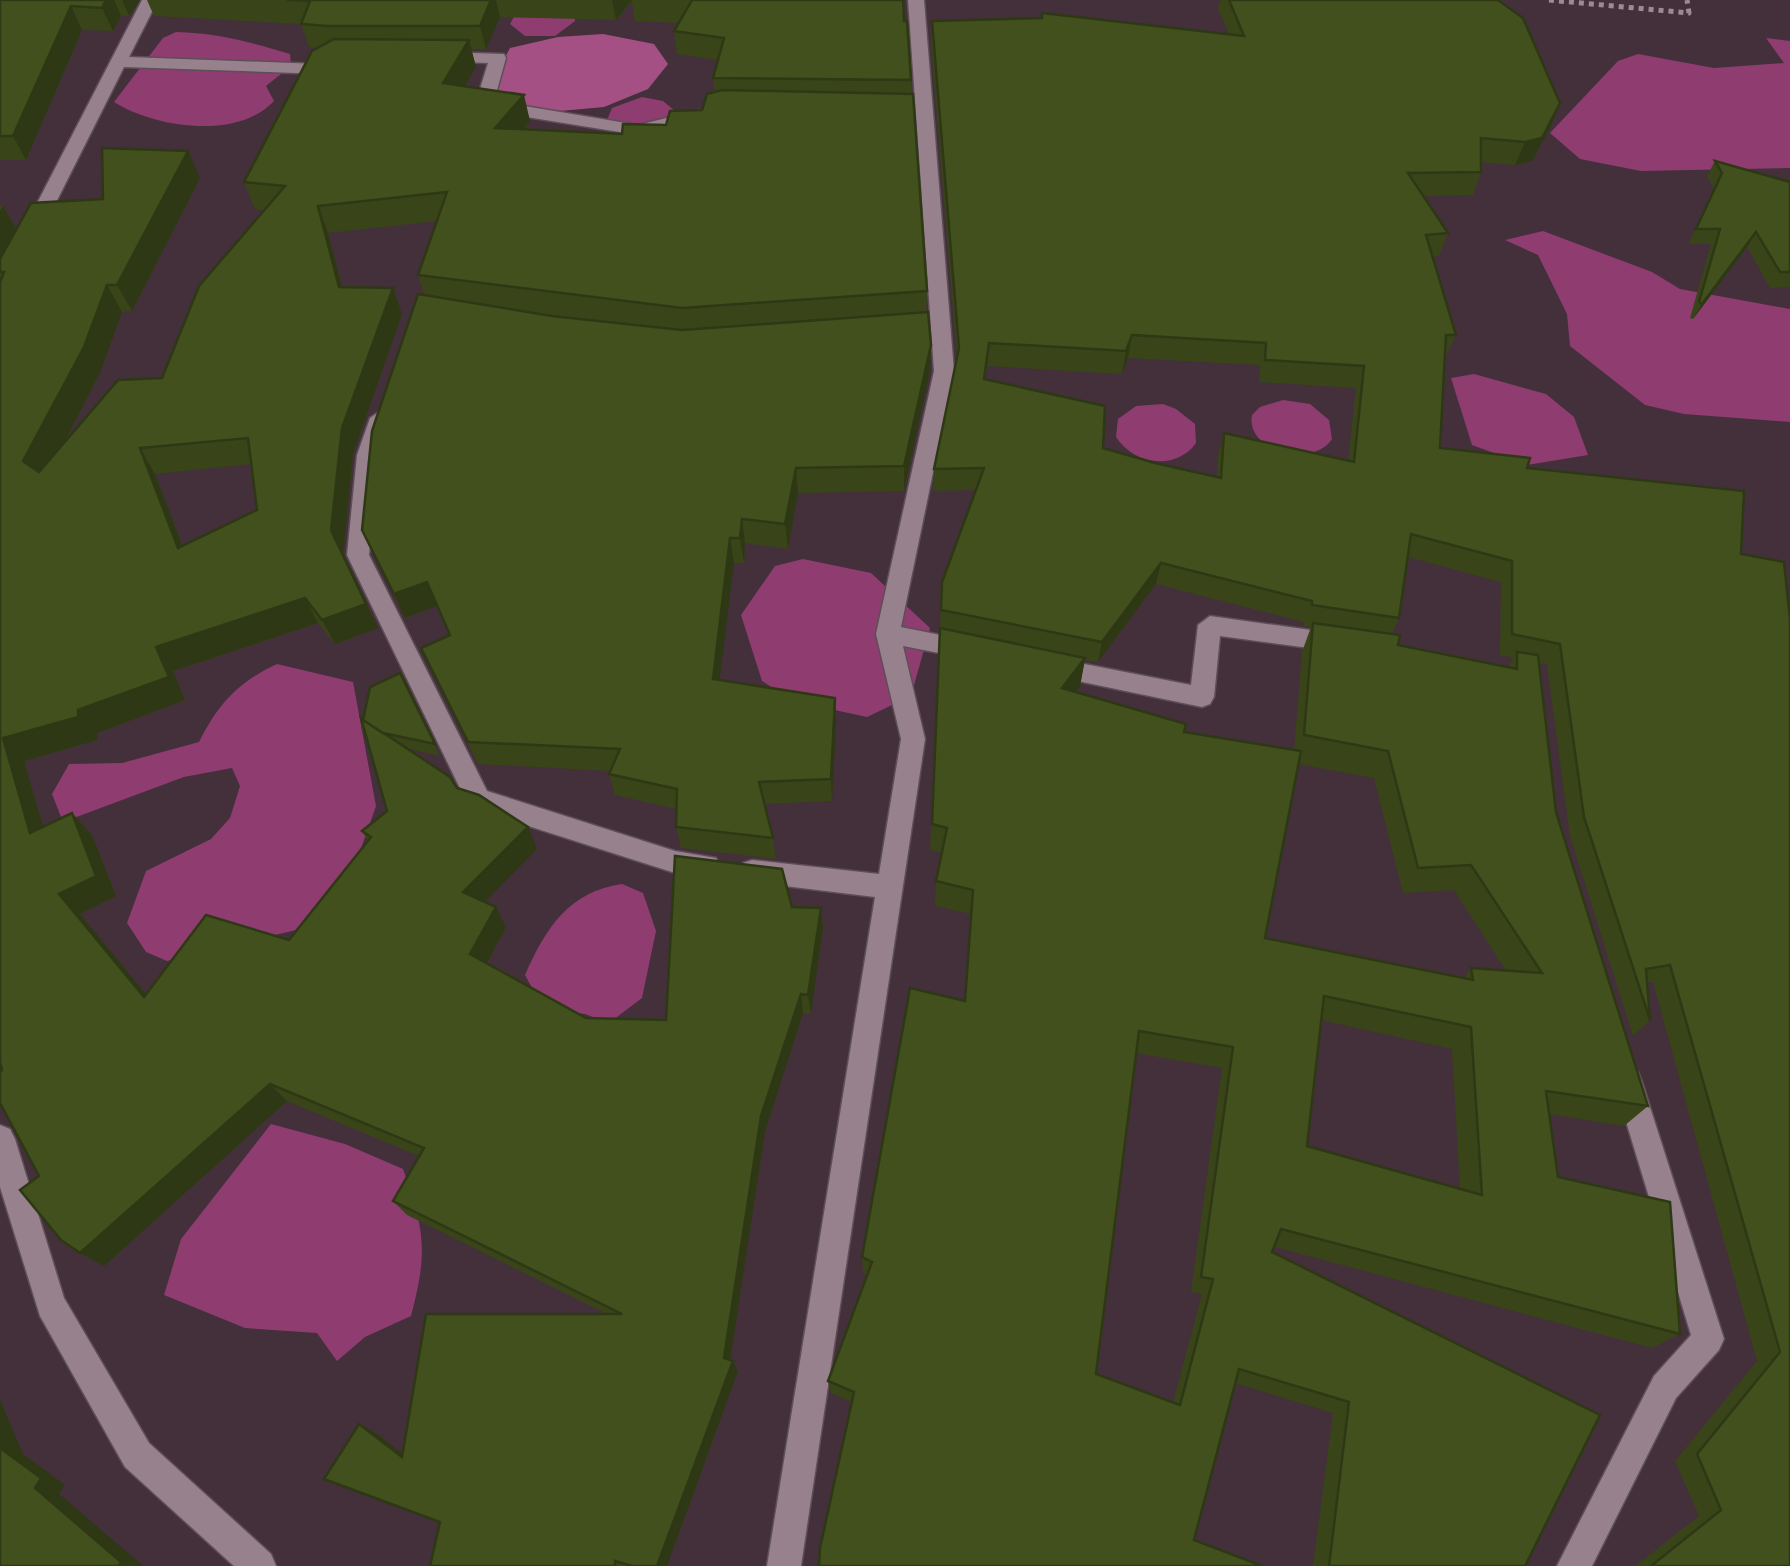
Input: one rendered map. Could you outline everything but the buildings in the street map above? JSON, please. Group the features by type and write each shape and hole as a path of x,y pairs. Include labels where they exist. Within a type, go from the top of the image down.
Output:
{"street":[{"path":"0,294 150,0"},
{"path":"784,1566 913,738 888,634 944,371 913,112 916,0"},
{"path":"118,62 324,69 338,57 356,57"},
{"path":"426,57 498,58 484,105 638,130 724,108"},
{"path":"911,329 940,327"},
{"path":"385,404 368,454 358,556 478,798 675,862 890,887"},
{"path":"888,634 1202,696 1210,624 1363,647"},
{"path":"1574,1566 1665,1387 1708,1339 1619,1053"},
{"path":"0,1139 51,1304 138,1455 259,1566"}],"path":[{"path":"1549,0 1689,12 1687,0"}],"shaded area":[{"path":"516,13 574,16 575,21 555,36 525,36 510,24"},
{"path":"176,32 220,36 290,54 291,66 266,86 274,101 240,121 196,126 173,123 114,102 163,38"},
{"path":"603,34 654,44 668,64 648,89 604,107 560,111 509,105 488,90 510,48 558,37"},
{"path":"1766,38 1790,41 1790,168 1641,171 1580,159 1550,133 1618,61 1638,54 1714,68 1784,63"},
{"path":"642,97 663,101 675,111 675,118 623,135 607,120 612,108"},
{"path":"1543,231 1652,272 1680,289 1790,309 1790,422 1684,414 1645,405 1570,346 1567,314 1538,255 1505,240"},
{"path":"1474,374 1546,394 1574,417 1588,455 1527,465 1472,445 1451,378"},
{"path":"1283,400 1310,404 1329,420 1332,439 1311,453 1283,452 1269,446 1253,428 1252,415 1260,407"},
{"path":"1163,404 1195,424 1196,443 1188,452 1167,461 1133,454 1116,437 1118,419 1136,406"},
{"path":"803,559 871,573 930,628 911,696 867,717 793,701 762,681 741,615 775,566"},
{"path":"277,664 353,682 376,806 344,897 321,924 167,961 146,952 127,923 146,871 211,839 230,818 240,786 232,768 184,777 63,822 52,794 69,764 122,763 199,742 230,696 251,678"},
{"path":"622,884 643,893 656,931 642,998 609,1023 585,1014 543,1008 525,975 541,942 573,904 603,888"},
{"path":"271,1124 345,1144 403,1169 416,1209 422,1258 411,1316 365,1337 337,1361 317,1333 245,1328 164,1295 181,1239"}]}
